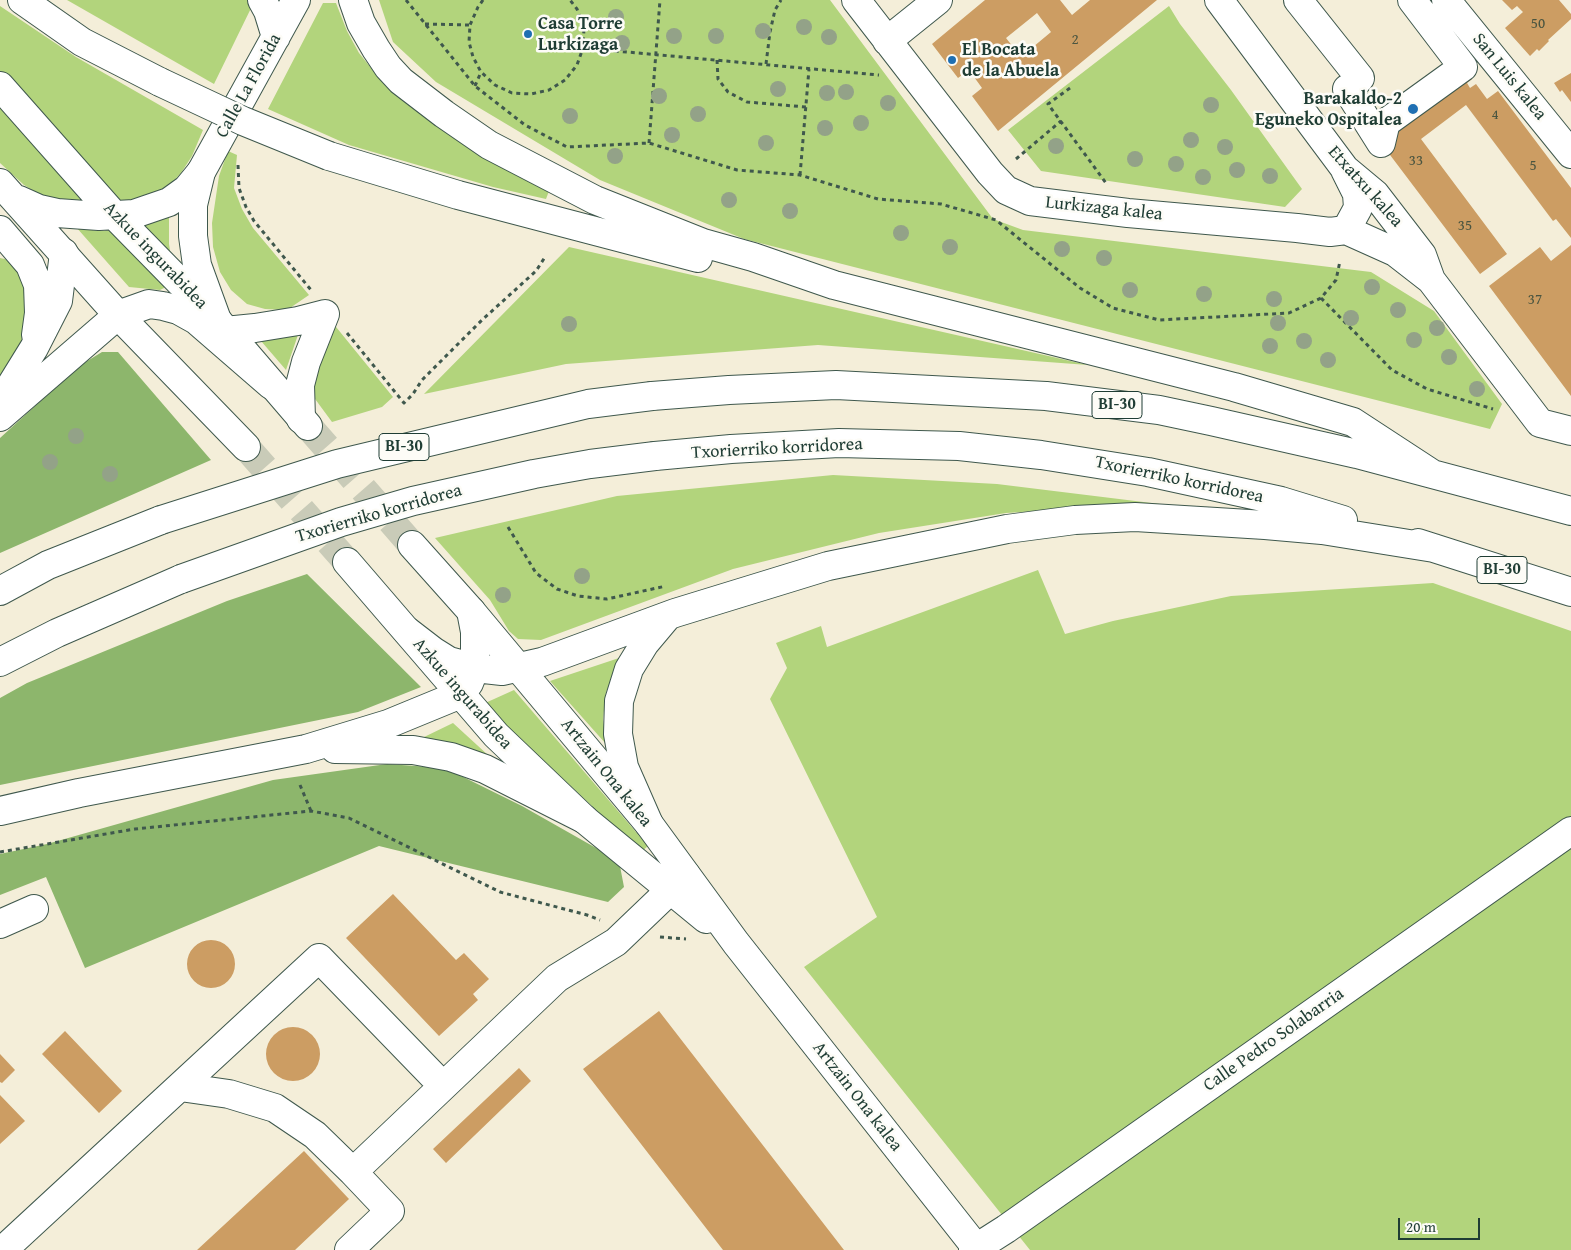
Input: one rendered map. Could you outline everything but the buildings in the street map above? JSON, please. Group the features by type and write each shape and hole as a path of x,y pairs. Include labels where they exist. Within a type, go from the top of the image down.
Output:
{"main road":[{"path":"22,0 82,42 160,82 243,120 329,156 458,195 758,274 834,285"},
{"path":"262,0 268,11 276,37"},
{"name":"Calle La Florida","path":"201,172 296,0"},
{"path":"353,0 361,23 376,49 388,67 401,80 444,114 489,145 595,200 703,243 753,257 834,285 1234,387 1353,422 1431,473"},
{"name":"Lurkizaga kalea","path":"856,0 990,174 1006,190 1030,201 1128,213 1330,232 1346,230 1396,252 1431,280"},
{"path":"887,41 938,0"},
{"name":"Etxatxu kalea","path":"1220,0 1345,169 1375,194 1422,255 1431,280 1540,423"},
{"path":"1298,0 1360,78 1352,87 1347,89 1381,143 1384,134 1384,124 1463,67 1412,0"},
{"name":"San Luis kalea","path":"1446,0 1571,154"},
{"name":"Azkue ingurabidea","path":"0,86 115,216 221,326 304,422 300,385 306,362 325,314 289,322 221,326"},
{"path":"1345,169 1357,194 1358,208 1346,230"},
{"path":"6,190 39,209 78,216 115,216 134,214 169,202 187,189 201,172"},
{"path":"201,172 193,205 193,236 197,265 221,326"},
{"path":"6,190 118,315 246,448"},
{"path":"0,230 30,265 38,285 39,313 34,348"},
{"path":"0,403 34,348 58,301 64,253"},
{"path":"0,417 118,315 149,304 178,310 196,320 271,385"},
{"name":"BI-30","path":"0,591 48,565 161,520 337,464 588,404 652,396 730,390 836,385 1046,396 1159,410 1348,451 1571,511"},
{"path":"1540,423 1571,431"},
{"name":"Txorierriko korridorea","path":"0,662 57,632 181,579 341,522 413,501 534,474 590,464 731,449 839,443 959,446 1041,454 1148,472 1262,496 1571,592"},
{"path":"407,631 432,652 449,661 475,668 502,671 542,662 672,614 828,566 1007,528 1074,520 1135,518 1265,525 1322,530 1434,548"},
{"path":"412,545 471,611 518,668"},
{"name":"Azkue ingurabidea","path":"347,562 496,735 584,819"},
{"path":"0,811 79,793 306,749 388,724 461,694 469,683 475,668 475,632 471,611"},
{"path":"649,824 624,767 618,734 619,701 629,669 645,643 672,614"},
{"name":"Artzain Ona kalea","path":"518,668 649,824 678,883"},
{"path":"306,749 395,749 413,750 451,757 485,769 584,819"},
{"name":"Artzain Ona kalea","path":"584,819 678,883 736,943 976,1249"},
{"name":"Calle Pedro Solabarria","path":"976,1249 1571,831"},
{"path":"353,1172 558,978 616,942 678,883"},
{"path":"0,924 34,909"},
{"path":"3,1250 319,958 443,1086"},
{"path":"180,1087 229,1094 275,1108 315,1135 390,1211 349,1250"}],"path":[{"path":"406,0 475,86 525,125 567,147 649,143 737,170 800,174 878,199 941,204 996,220 1080,288 1113,308 1159,320 1289,313 1321,298 1336,280 1340,261"},
{"path":"484,0 478,7 470,25 469,42 473,58 481,72 495,85 512,93 531,94 549,90 565,80 577,66 583,48 584,28 577,9 570,0"},
{"path":"649,143 660,0"},
{"path":"766,65 775,10 781,0"},
{"path":"424,24 470,25"},
{"path":"583,48 916,78"},
{"path":"717,60 718,79 728,92 747,102 806,107"},
{"path":"800,174 809,69"},
{"path":"475,86 481,72"},
{"path":"1070,88 1048,104 1128,213"},
{"path":"1012,162 1062,121"},
{"path":"240,156 238,165 239,188 254,222 316,296"},
{"path":"341,326 404,403 413,394 422,380 482,320 536,271 545,257"},
{"path":"1321,298 1392,370 1399,374 1427,389 1540,423"},
{"path":"508,527 536,572 557,589 578,596 607,599 665,585 672,614"},
{"path":"300,785 311,811"},
{"path":"0,852 135,829 311,811 349,818 500,892 588,916 638,936 687,940"}],"green space":[{"path":"67,0 255,0 214,84"},
{"path":"379,0 830,0 993,219 1023,230 1371,272 1434,311 1502,404 1490,429 744,239 600,180 436,82 393,42"},
{"path":"323,3 336,3 347,31 359,53 384,84 402,100 447,133 549,191 546,199 493,187 349,145 268,109"},
{"path":"0,6 76,57 203,130 192,156 181,173 169,186 154,196 123,204 115,199 0,73"},
{"path":"1169,6 1180,24 1231,90 1302,189 1285,207 1041,171 1008,130"},
{"path":"0,102 90,204 51,201 24,185 0,163"},
{"path":"228,151 237,155 234,188 242,209 253,228 309,295 287,310 265,309 247,304 231,290 220,272 213,247 212,223 219,176"},
{"path":"169,214 169,244 171,257 138,227"},
{"path":"76,227 98,231 115,230 164,285 164,288 160,290 129,287"},
{"path":"569,247 1088,365 818,345 566,364 424,394"},
{"path":"0,258 12,264 23,278 29,306 27,336 0,387"},
{"path":"332,322 393,397 382,407 332,422 307,388"},
{"path":"301,326 286,370 255,334"},
{"path":"102,352 118,352 211,460 0,553 0,438 79,366"},
{"path":"833,475 997,484 1176,506 1100,507 1006,513 879,533 733,569 541,640 518,639 509,631 490,600 435,538 617,496"},
{"path":"1038,570 1065,634 1113,621 1231,596 1433,583 1571,631 1571,1250 1030,1250 804,967 877,917 770,699 787,668 776,643 821,626 827,647"},
{"path":"307,574 421,687 358,712 0,785 0,698 27,683 227,601"},
{"path":"622,657 606,692 603,719 606,744 550,681"},
{"path":"514,690 648,846 641,852 483,704"},
{"path":"453,723 489,756 420,739"},
{"path":"387,764 445,768 522,806 619,861 624,887 608,902 379,846 85,968 46,877 0,895 0,854 47,844 273,780"}],"tunnel":[{"path":"308,426 412,545"},
{"path":"246,447 347,562"}],"place":[{"name":"Casa Torre Lurkizaga","path":"528,34"},
{"name":"El Bocata de la Abuela","path":"952,60"},
{"name":"Barakaldo-2 Eguneko Ospitalea","path":"1413,109"}]}
